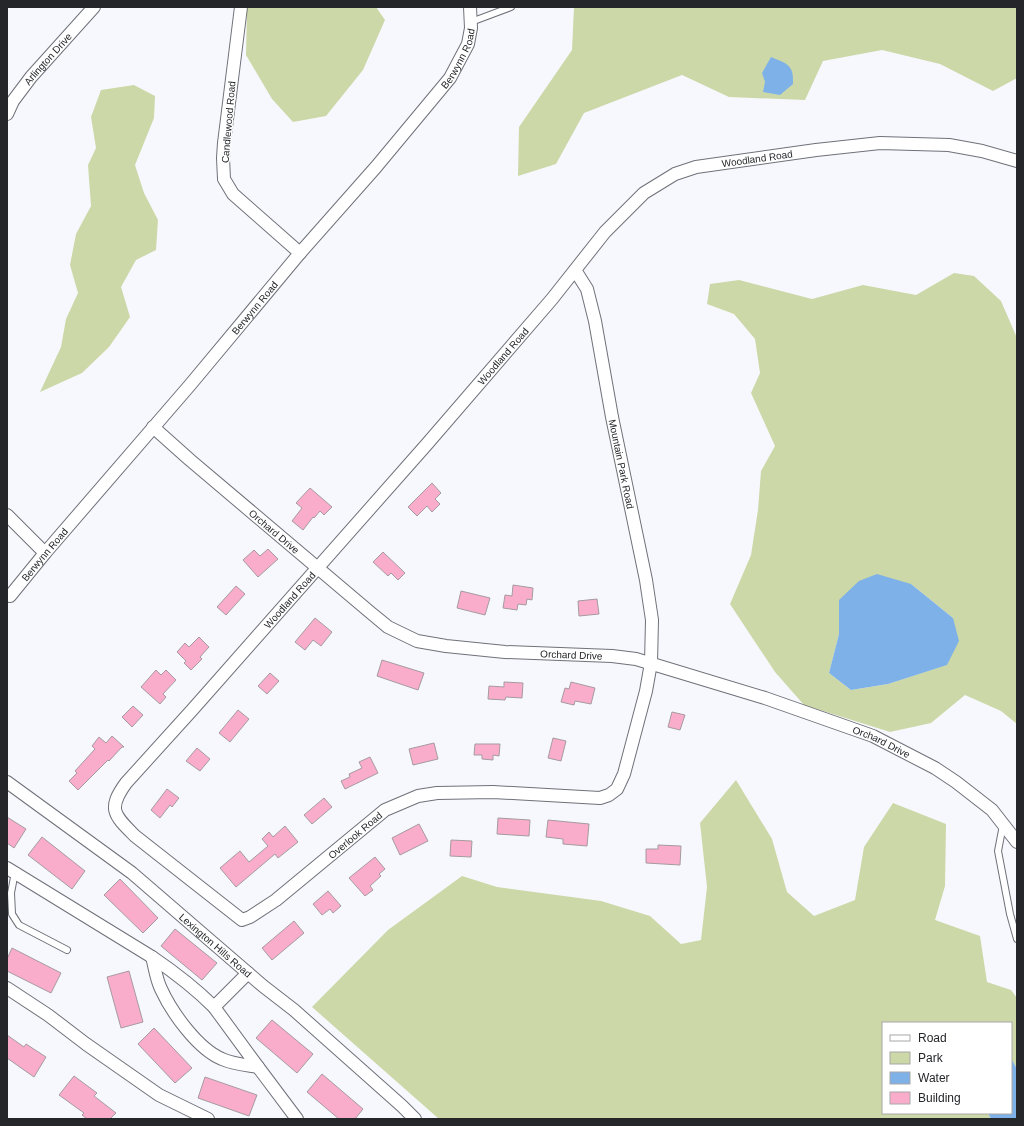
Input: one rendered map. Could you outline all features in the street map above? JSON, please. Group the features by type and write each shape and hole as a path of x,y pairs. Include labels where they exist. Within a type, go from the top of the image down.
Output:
{"street":[{"name":"Arlington Drive","path":"7,114 13,101 31,77 94,7"},
{"name":"Candlewood Road","path":"241,7 224,143 224,179 233,194 300,253"},
{"name":"Berwynn Road","path":"10,596 45,553 190,385 300,253 376,167 450,78 468,44 471,22 470,7"},
{"name":"Woodland Road","path":"115,809 117,796 126,783 438,432 547,305 606,232 644,193 675,174 696,167 816,150 880,143 949,145 982,151 1017,161"},
{"name":"Mountain Park Road","path":"575,270 587,290 595,321 611,413 646,580 652,620 651,663"},
{"name":"Orchard Drive","path":"153,427 388,627 417,641 446,646 505,652 612,656 651,663 765,698 884,741 935,768 992,810 1017,842"},
{"path":"7,515 45,553"},
{"name":"Overlook Road","path":"115,809 120,821 135,836 242,920 250,918 276,900 385,810 418,796 437,793 493,792 600,798 609,795 617,789 624,774 646,691 651,663"},
{"name":"Lexington Hills Road","path":"7,782 132,873 248,973 294,1010 415,1119"},
{"path":"11,870 175,972 214,1007 297,1119"},
{"path":"152,957 160,989 170,1006 193,1037 206,1050 223,1060 258,1068"},
{"path":"214,1007 248,973"},
{"path":"7,988 48,1015 86,1044 159,1095 208,1119"}],"lane":[{"path":"471,22 511,7"},
{"path":"1003,823 998,851 1010,914 1017,939"},
{"path":"11,870 12,914 19,925 68,950"}],"green space":[{"path":"247,7 376,7 385,20 363,70 326,116 293,122 272,99 246,55"},
{"path":"574,7 1017,7 1017,78 993,91 940,64 882,50 823,61 805,100 729,97 682,75 584,113 556,164 518,176 519,127 572,50"},
{"path":"134,85 155,96 154,118 135,165 144,193 158,220 156,250 136,260 121,287 130,317 109,347 82,373 40,392 61,347 66,319 78,293 70,265 76,234 91,206 88,165 96,148 91,117 101,90"},
{"path":"954,273 974,276 1001,301 1017,338 1017,724 1001,711 965,695 931,723 890,732 804,705 775,672 730,604 751,555 758,510 761,471 775,446 751,393 760,373 755,339 734,314 707,304 710,284 739,280 812,299 863,285 916,295","holes":["911,584 953,618 946,665 888,684 851,690 829,673 839,634"]},
{"path":"736,780 772,839 787,892 814,916 855,900 864,847 893,803 946,824 945,886 935,920 980,936 987,982 1011,990 1017,998 1017,1069 1012,1060 1012,1022 882,1022 882,1114 988,1114 991,1119 439,1119 312,1007 388,930 462,876 497,887 601,901 650,916 681,944 701,940 707,887 700,823"}],"water":[{"path":"771,57 789,66 792,73 793,84 780,95 763,92 765,82 762,73"},
{"path":"877,574 911,584 953,618 959,641 947,665 888,684 851,690 829,673 839,634 839,600 859,581"},
{"path":"1012,1060 1017,1069 1017,1119 991,1119 988,1114 1012,1114"}],"building":[{"path":"432,483 441,493 435,499 440,504 432,512 427,506 417,516 408,507"},
{"path":"310,488 332,507 324,515 320,511 314,518 313,517 303,530 292,521 302,508 296,503"},
{"path":"268,549 278,559 258,577 243,560 254,550 260,556"},
{"path":"383,552 405,573 398,580 391,573 388,576 373,562"},
{"path":"513,585 533,588 532,600 527,599 526,605 518,604 517,610 503,608 505,595 512,596"},
{"path":"236,586 245,594 226,615 217,607"},
{"path":"461,591 490,598 485,615 457,608"},
{"path":"597,599 599,614 579,616 578,601"},
{"path":"315,618 332,632 321,646 313,640 305,650 295,642"},
{"path":"199,637 209,647 200,657 202,659 191,670 184,663 186,661 177,652 185,643 189,647"},
{"path":"382,660 424,673 418,690 377,676"},
{"path":"156,670 161,675 166,670 176,680 163,694 166,697 160,704 141,687"},
{"path":"270,673 279,681 267,694 258,686"},
{"path":"504,682 523,683 522,698 506,697 505,700 488,699 489,686 504,687"},
{"path":"571,682 595,688 591,704 575,701 574,705 561,702 565,688 569,689"},
{"path":"133,706 143,715 132,727 122,717"},
{"path":"238,710 249,719 230,742 219,733"},
{"path":"672,712 685,715 680,730 668,727"},
{"path":"112,736 124,747 122,747 109,761 108,760 78,790 69,781 77,773 75,771 95,749 92,746 99,737 106,743"},
{"path":"553,738 566,741 561,761 548,758"},
{"path":"434,743 438,759 413,765 409,749"},
{"path":"475,744 500,744 499,756 493,755 493,760 482,759 482,755 474,755"},
{"path":"197,748 210,759 200,771 186,761"},
{"path":"370,757 378,773 345,789 341,781 350,777 349,774 362,768 359,762"},
{"path":"167,789 179,798 172,807 170,805 160,818 151,810"},
{"path":"324,798 332,807 312,824 304,815"},
{"path":"7,817 26,829 14,848 7,843"},
{"path":"498,818 530,820 529,836 497,834"},
{"path":"548,820 589,824 587,846 563,844 563,839 546,837"},
{"path":"419,824 428,841 400,855 392,838"},
{"path":"285,826 298,842 278,858 275,854 236,887 220,868 240,851 249,862 268,846 262,839 269,832 273,837"},
{"path":"42,837 85,871 72,889 28,855"},
{"path":"451,840 472,841 471,857 450,856"},
{"path":"658,845 681,846 680,865 646,863 646,849 658,849"},
{"path":"375,857 385,869 379,874 381,876 370,886 373,890 365,896 349,878"},
{"path":"120,879 158,918 143,933 104,895"},
{"path":"328,891 341,906 333,913 330,909 322,915 313,904"},
{"path":"294,921 304,933 272,960 262,948"},
{"path":"175,929 217,963 202,980 161,946"},
{"path":"12,948 61,973 51,993 7,971 7,959"},
{"path":"129,971 143,1022 121,1028 107,977"},
{"path":"272,1020 313,1054 297,1073 256,1038"},
{"path":"154,1028 192,1068 175,1083 138,1044"},
{"path":"7,1035 24,1047 26,1044 46,1057 34,1077 7,1058"},
{"path":"322,1074 363,1109 355,1119 339,1119 307,1092"},
{"path":"74,1076 97,1093 94,1096 116,1113 110,1119 87,1119 82,1115 84,1113 59,1095"},
{"path":"205,1077 257,1095 249,1116 198,1098"}]}
